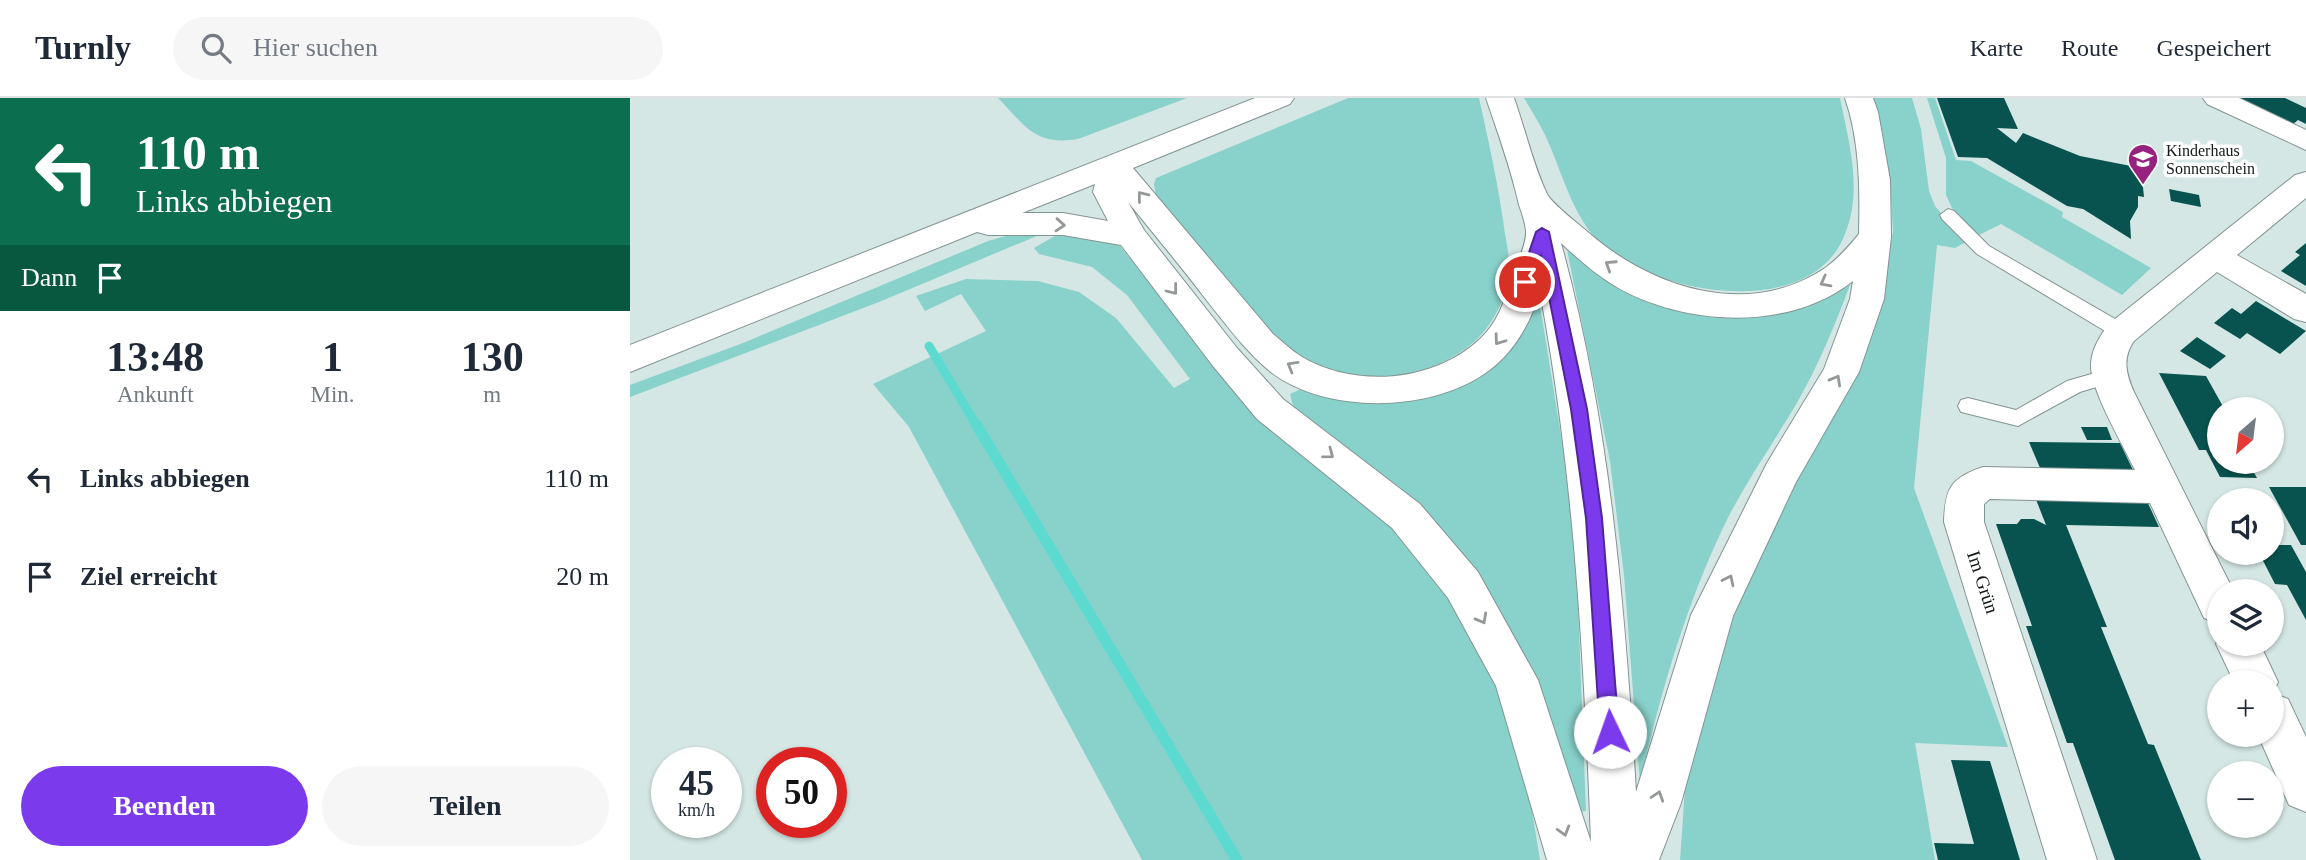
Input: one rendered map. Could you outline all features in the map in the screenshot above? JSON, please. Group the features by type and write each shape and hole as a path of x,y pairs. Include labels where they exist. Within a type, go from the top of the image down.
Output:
{"main road":[{"path":"630,359 1280,98"},
{"path":"1500,98 1539,217 1579,409 1594,518 1607,680 1616,860"},
{"path":"1634,860 1657,803 1712,615 1781,474 1841,372 1867,299 1875,237 1875,180 1864,112 1859,98"},
{"path":"2217,98 2306,141"},
{"path":"1114,164 1261,342 1290,367 1330,383 1387,392 1447,379 1488,354 1514,320 1539,217"},
{"path":"1114,164 1108,192 1131,236 1225,357 1270,409 1406,516 1463,585 1516,680 1572,860"},
{"path":"2207,580 2109,376 2106,360 2111,345 2122,332 2306,182"},
{"path":"1539,217 1640,285 1698,302 1754,305 1798,297 1838,275 1875,237"},
{"path":"967,224 1063,224 1131,236"},
{"path":"2214,256 2306,310"},
{"name":"Im Grün","path":"2072,860 1964,522 1964,497 1983,483 2163,487"},
{"path":"2284,741 2306,788"}],"lane":[{"path":"1948,215 1983,250 2122,332"},
{"path":"1968,406 2018,418 2074,386 2109,376"}],"shaded area":[{"path":"998,98 1187,98 1078,139 1051,140 1024,126"},
{"path":"1348,98 1479,98 1500,200 1509,270 1499,308 1479,337 1451,358 1434,366 1394,377 1365,378 1334,371 1302,356 1272,337 1156,196 1154,184 1156,178"},
{"path":"1524,98 1840,98 1854,183 1853,201 1845,234 1827,262 1801,279 1769,289 1733,291 1696,287 1629,264 1604,247 1584,223 1545,135"},
{"path":"1873,98 1912,98 1921,129 1929,191 1935,206 1966,242 1955,248 1937,245 1914,488 2008,747 1915,743 1935,860 1680,860 1686,774 1713,661 1747,575 1885,285 1893,231 1890,184 1882,129"},
{"path":"1927,98 1935,98 1956,160 1971,161 2063,212 2062,217 2151,268 2122,295 2001,224 1977,236 1953,210 1946,195 1946,158"},
{"path":"1045,230 1039,235 879,302 630,397 630,385 743,343 988,241 1021,232"},
{"path":"1065,230 1102,238 1120,246 1220,373 1373,507 1454,597 1509,713 1530,799 1540,860 1142,860 909,427 873,384 986,331 961,294 925,311 916,296 966,279 1038,281 1079,292 1116,318 1174,388 1190,379 1127,295 1092,267 1039,254 1034,248"},
{"path":"1565,240 1584,261 1770,314 1809,305 1833,293 1843,282 1850,285 1806,387 1739,497 1708,561 1674,654 1640,783 1624,575 1610,461"},
{"path":"1534,299 1539,299 1568,479 1578,604 1586,811 1577,812 1541,692 1510,628 1477,575 1406,496 1293,406 1290,394 1303,388 1408,399"}],"building":[{"path":"1937,98 2004,98 2018,129 1997,128 2016,143 2023,133 2080,156 2141,168 2144,197 2138,196 2138,207 2130,221 2131,239 2083,209 2067,206 1987,158 1958,157"},
{"path":"2237,98 2285,98 2306,108 2306,124 2298,120 2292,125"},
{"path":"2169,189 2199,195 2201,207 2171,201"},
{"path":"2306,243 2306,286 2281,271 2300,255 2295,252"},
{"path":"2256,301 2306,331 2280,354 2247,333 2240,339 2214,323 2232,308 2241,314"},
{"path":"2197,337 2226,356 2210,369 2180,351"},
{"path":"2159,373 2206,376 2218,397 2207,397 2207,452 2199,450"},
{"path":"2081,427 2107,427 2112,440 2087,440"},
{"path":"2029,442 2120,443 2133,470 2040,468"},
{"path":"2218,474 2255,474 2257,478 2220,477"},
{"path":"2306,487 2306,545 2301,545 2284,514 2284,488 2270,488"},
{"path":"2035,497 2146,499 2159,527 2066,525 2107,627 2101,627 2148,744 2154,745 2201,860 2115,860 2073,743 2067,743 2026,626 2032,626 1996,524 2017,524 2021,519 2034,519 2046,525"},
{"path":"2284,545 2291,545 2306,572 2306,620 2287,585 2284,585 2284,579 2272,579 2265,565 2284,565"},
{"path":"1951,760 1990,761 2020,860 1938,860 1934,843 1974,844"}],"waterway":[{"path":"929,346 977,426"},
{"path":"976,424 1237,860"}],"place":[{"name":"Kinderhaus Sonnenschein","path":"2143,186"}],"route":[{"path":"1525,282 1542,232 1579,409 1594,518 1610,732"}]}
